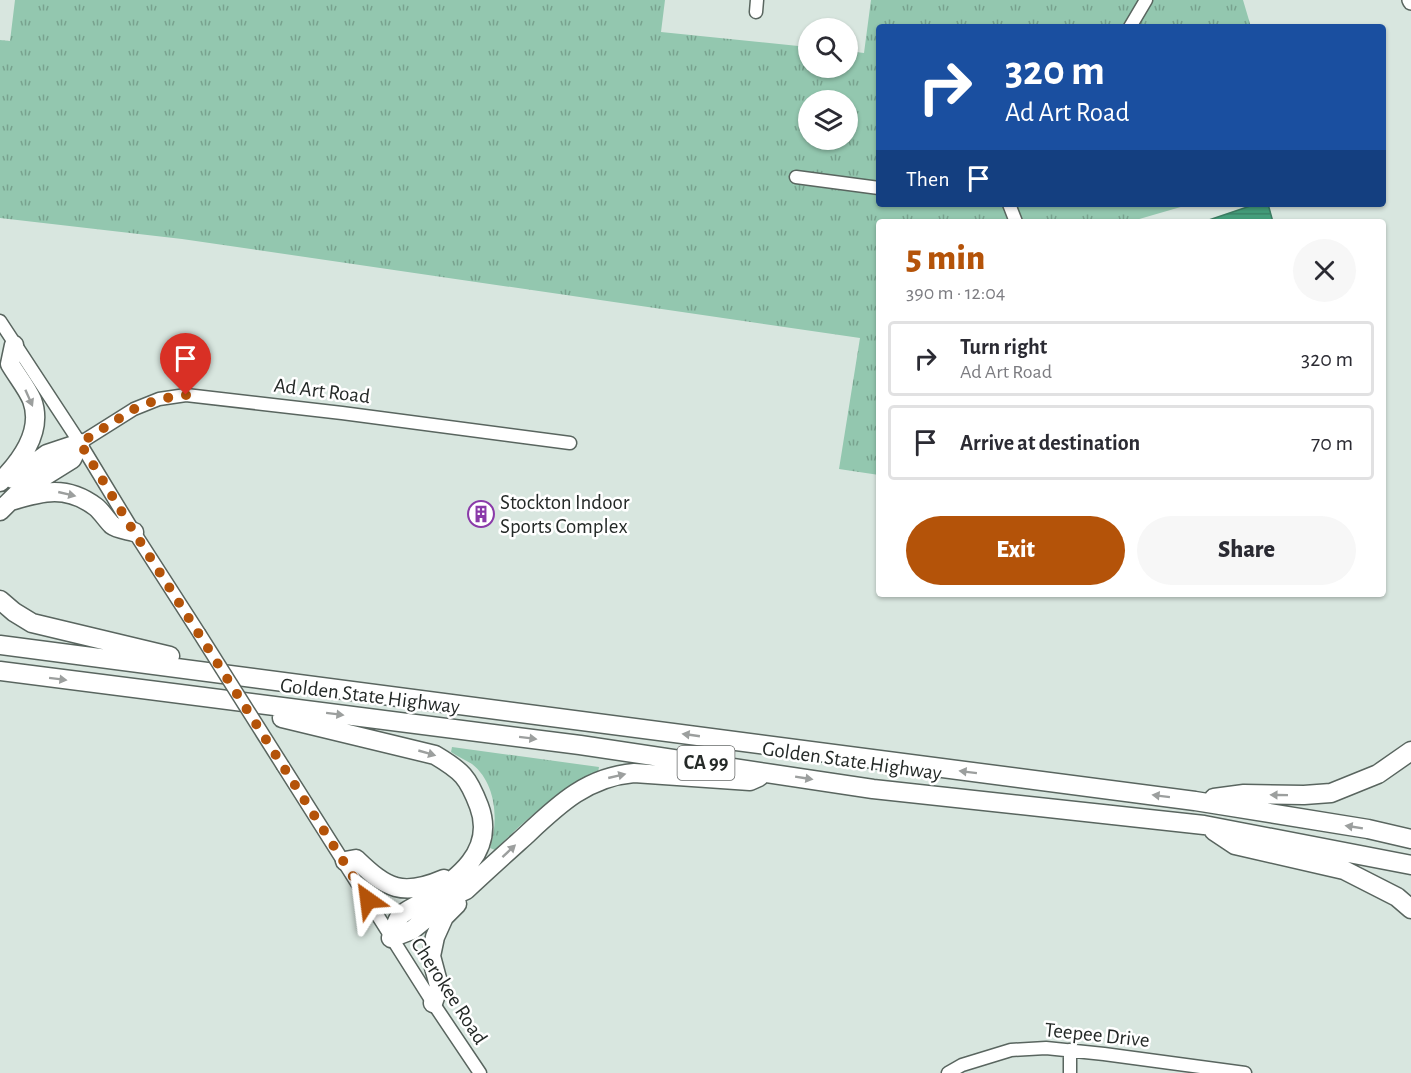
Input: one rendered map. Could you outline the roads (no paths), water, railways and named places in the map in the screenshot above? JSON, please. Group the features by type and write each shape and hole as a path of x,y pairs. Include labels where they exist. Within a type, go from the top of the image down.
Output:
{"highway":[{"path":"0,483 18,465 27,449 35,423 32,402 10,364 14,345"},
{"path":"0,483 12,480 47,454 80,443"},
{"path":"5,506 19,492 72,459 80,443"},
{"path":"5,506 50,491 69,493 83,498 98,508 113,526 134,532"},
{"path":"0,600 32,623 171,656 194,669"},
{"name":"Golden State Highway","path":"0,645 1195,801 1411,838"},
{"name":"Golden State Highway","path":"0,671 580,745 873,789 1204,825 1411,865"},
{"path":"244,703 278,717 435,755 451,765 470,782 482,815 482,842 460,884 460,901 444,917 435,937 431,956 439,986 433,1003"},
{"path":"1195,801 1244,794 1330,793 1378,774 1411,751"},
{"path":"391,938 400,917 447,886 460,884 564,800 594,783 622,774 634,773 750,781 768,772"},
{"path":"1204,825 1235,845 1344,870 1397,897 1411,909"},
{"path":"345,861 356,859 377,879 396,888 426,887 444,879 460,884"}],"street":[{"path":"1132,24 1146,0"},
{"path":"796,177 876,188"},
{"name":"Cherokee Road","path":"0,321 80,443 282,766 345,861 391,938 480,1073"},
{"name":"Ad Art Road","path":"80,443 134,409 159,399 186,395 342,412 570,443"},
{"name":"Teepee Drive","path":"948,1073 962,1065 1011,1050 1046,1048 1245,1073"},
{"path":"1070,1050 1070,1073"}],"place":[{"name":"Stockton Indoor Sports Complex","path":"481,514"}]}
